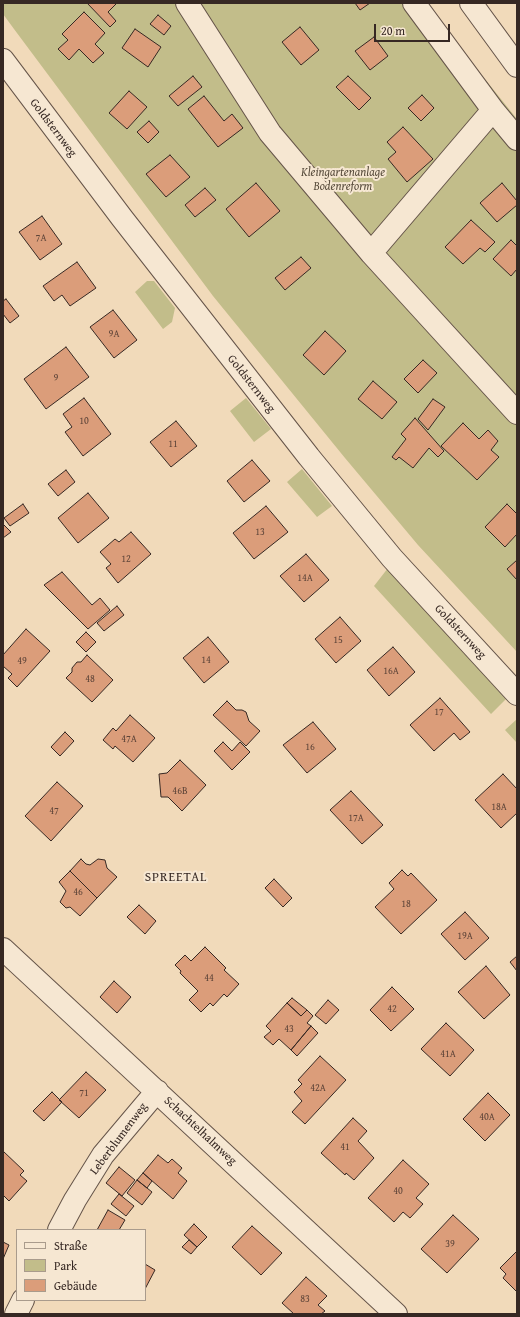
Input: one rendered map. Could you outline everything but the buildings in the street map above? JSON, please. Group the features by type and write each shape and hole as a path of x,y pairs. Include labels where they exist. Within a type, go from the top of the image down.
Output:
{"street":[{"path":"187,3 270,133 371,253 517,414"},
{"path":"414,3 493,110 517,139"},
{"path":"471,3 517,66"},
{"name":"Goldsternweg","path":"3,60 122,218 308,457 392,558 517,694"},
{"path":"371,253 493,110"},
{"name":"Schachtelhalmweg","path":"3,949 396,1314"},
{"name":"Leberblumenweg","path":"60,1229 75,1200 103,1155 157,1091"},
{"path":"16,1314 22,1301"}],"green space":[{"name":"Kleingartenanlage Bodenreform","path":"3,3 427,3 460,48 517,119 517,652 418,545 213,296 3,14"},
{"path":"147,281 154,281 175,308 172,322 163,329 135,292"},
{"path":"246,398 271,429 254,442 230,411"},
{"path":"302,469 332,506 317,517 287,482"},
{"path":"388,568 506,699 491,714 374,586"},
{"path":"517,719 517,743 505,730"}],"district":[{"name":"SPREETAL","path":"176,878"}]}
